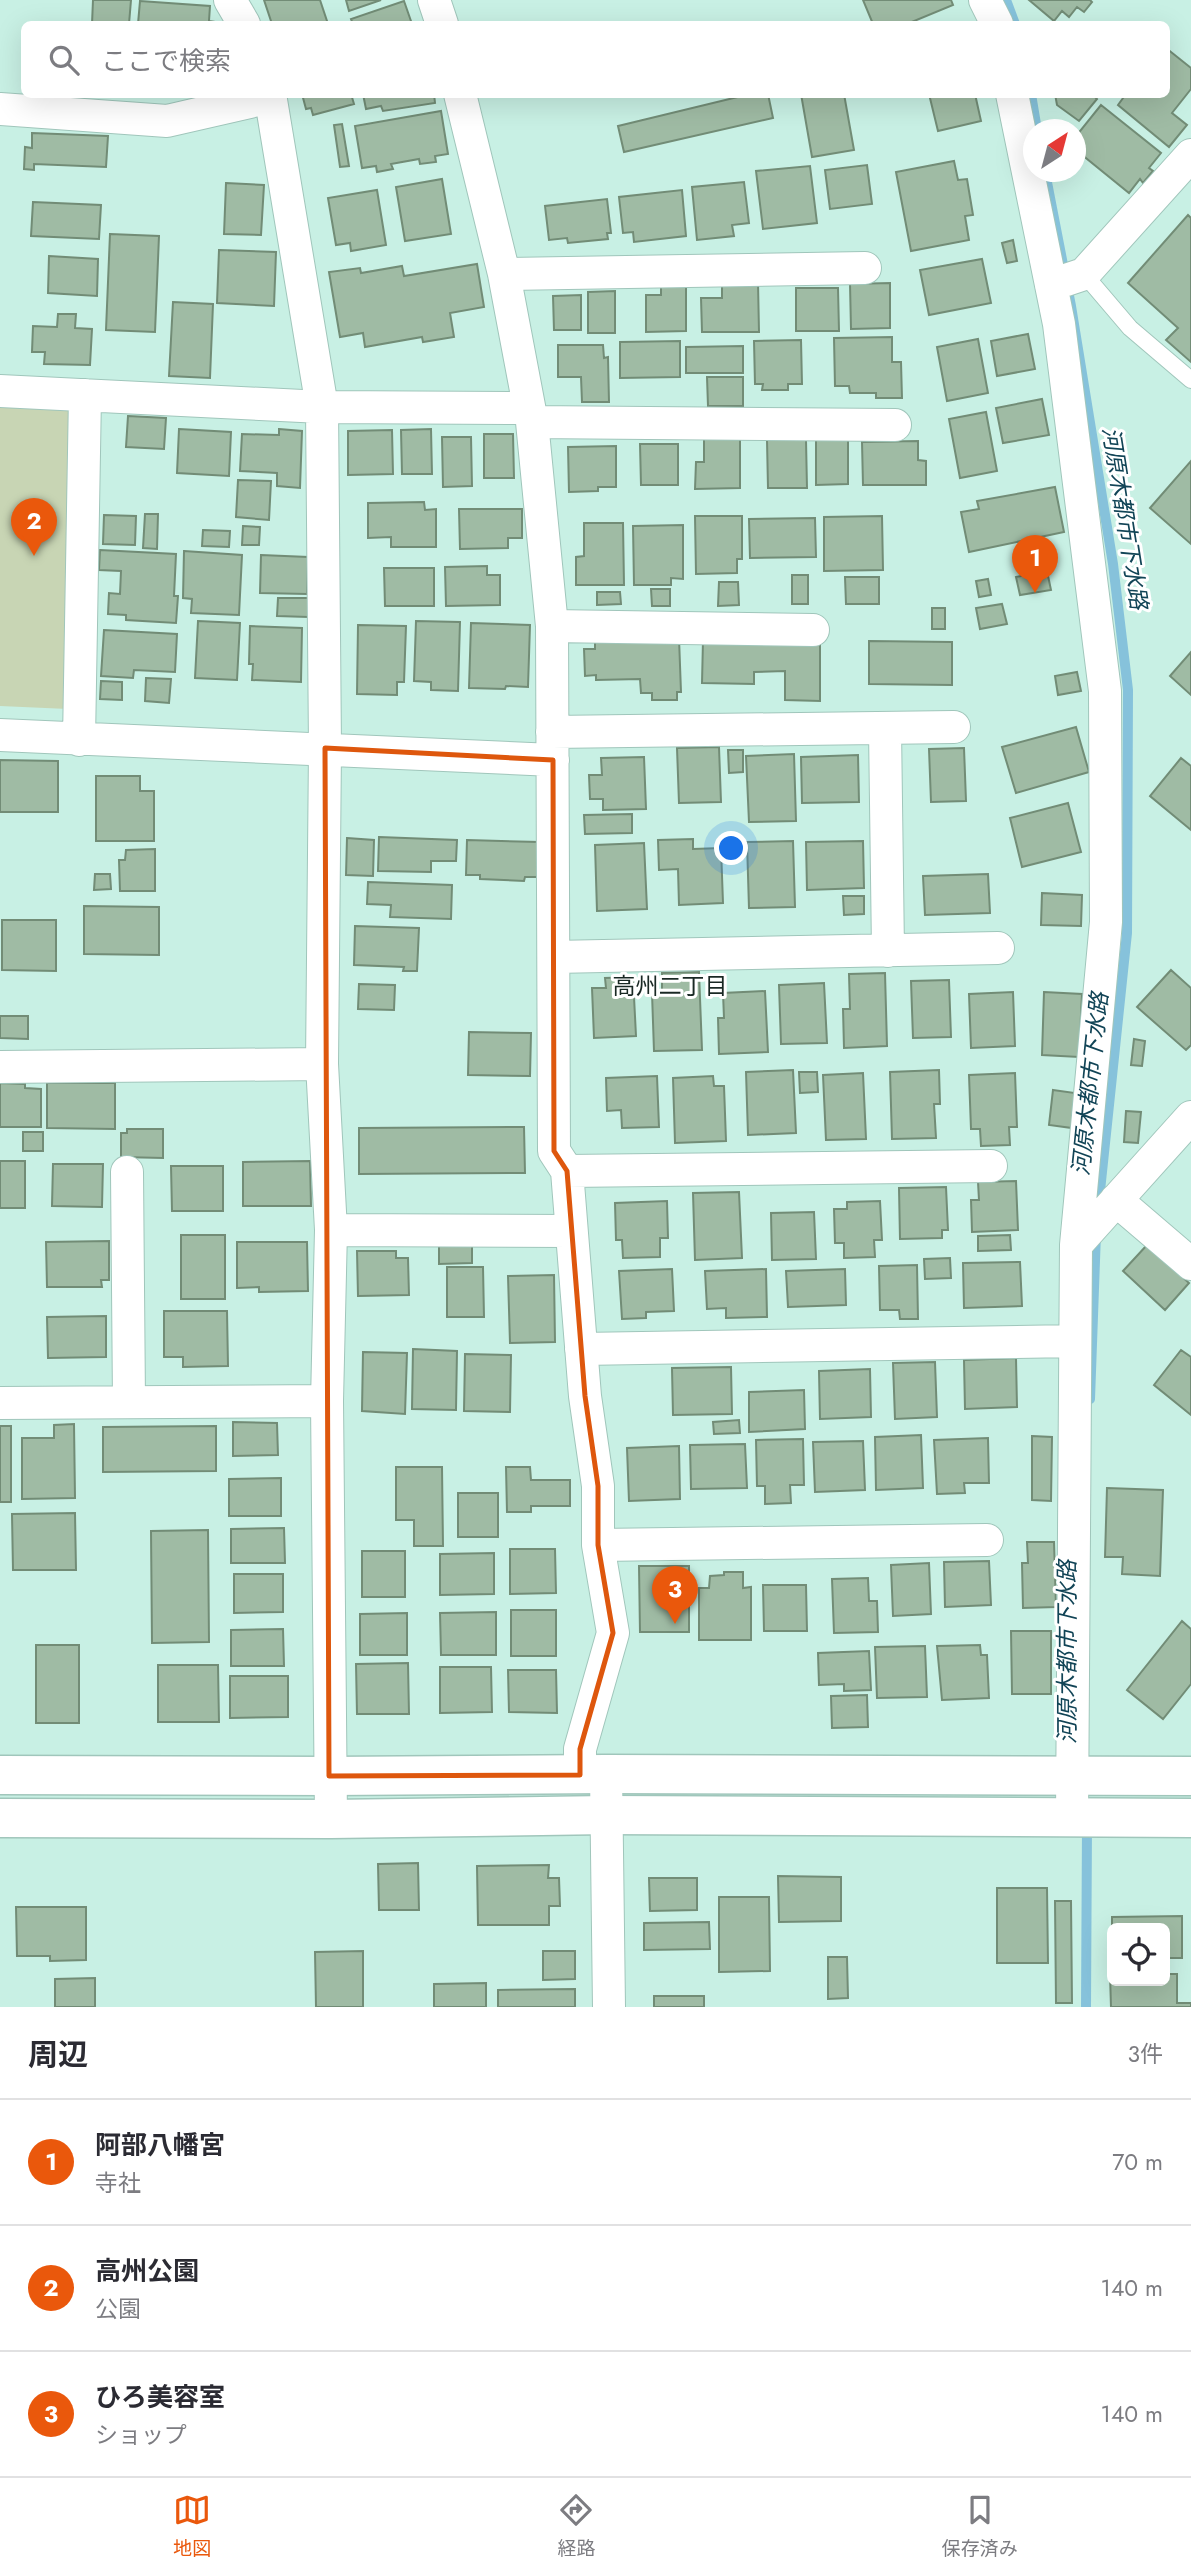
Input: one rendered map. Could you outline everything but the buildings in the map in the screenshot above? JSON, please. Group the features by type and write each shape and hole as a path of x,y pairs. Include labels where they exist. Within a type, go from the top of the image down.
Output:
{"street":[{"path":"230,0 242,21"},
{"path":"434,0 441,21"},
{"path":"985,0 996,21"},
{"path":"0,110 167,121 262,98"},
{"path":"270,98 322,407 325,748 322,1064 331,1230 327,1401 331,1819"},
{"path":"461,98 504,274 531,415 552,626 554,1151 567,1171 585,1396 598,1486 598,1545 613,1633 580,1749 593,1774 608,1815 609,2007"},
{"path":"1013,98 1059,324 1105,691 1106,922 1076,1245 1070,1777 1072,1818"},
{"path":"1051,285 1084,274 1191,155"},
{"path":"504,274 865,268"},
{"path":"0,391 531,415 895,425"},
{"path":"79,740 85,395"},
{"path":"552,626 813,630"},
{"path":"0,735 325,748 553,746 885,728 954,727"},
{"path":"885,728 888,951"},
{"path":"554,957 998,948"},
{"path":"0,1067 322,1064"},
{"path":"1076,1245 1191,1117"},
{"path":"567,1171 991,1166"},
{"path":"127,1172 129,1402"},
{"path":"1116,1200 1191,1264"},
{"path":"331,1230 571,1231"},
{"path":"581,1349 1075,1341"},
{"path":"0,1403 327,1401"},
{"path":"598,1545 987,1540"},
{"path":"0,1775 1191,1776"},
{"path":"0,1818 331,1819 608,1815 1191,1818"}],"lane":[{"path":"1084,274 1130,328 1191,380"}],"highlighted area":[{"path":"325,748 553,760 554,1151 567,1171 585,1396 598,1486 598,1545 613,1633 580,1749 580,1775 329,1776"}],"green space":[{"path":"0,402 70,406 68,709 0,706"}],"waterway":[{"name":"河原木都市下水路","path":"1006,0 1014,21"},
{"name":"河原木都市下水路","path":"1032,98 1035,119"},
{"name":"河原木都市下水路","path":"1047,182 1071,306 1113,564 1128,690 1127,933 1098,1210"},
{"name":"河原木都市下水路","path":"1090,1399 1096,1233"},
{"name":"河原木都市下水路","path":"1086,2007 1087,1825"}],"place":[{"name":"高州公園","path":"34,556"},
{"name":"阿部八幡宮","path":"1035,593"},
{"name":"ひろ美容室","path":"675,1624"}],"district":[{"name":"高州二丁目","path":"670,986"}]}
